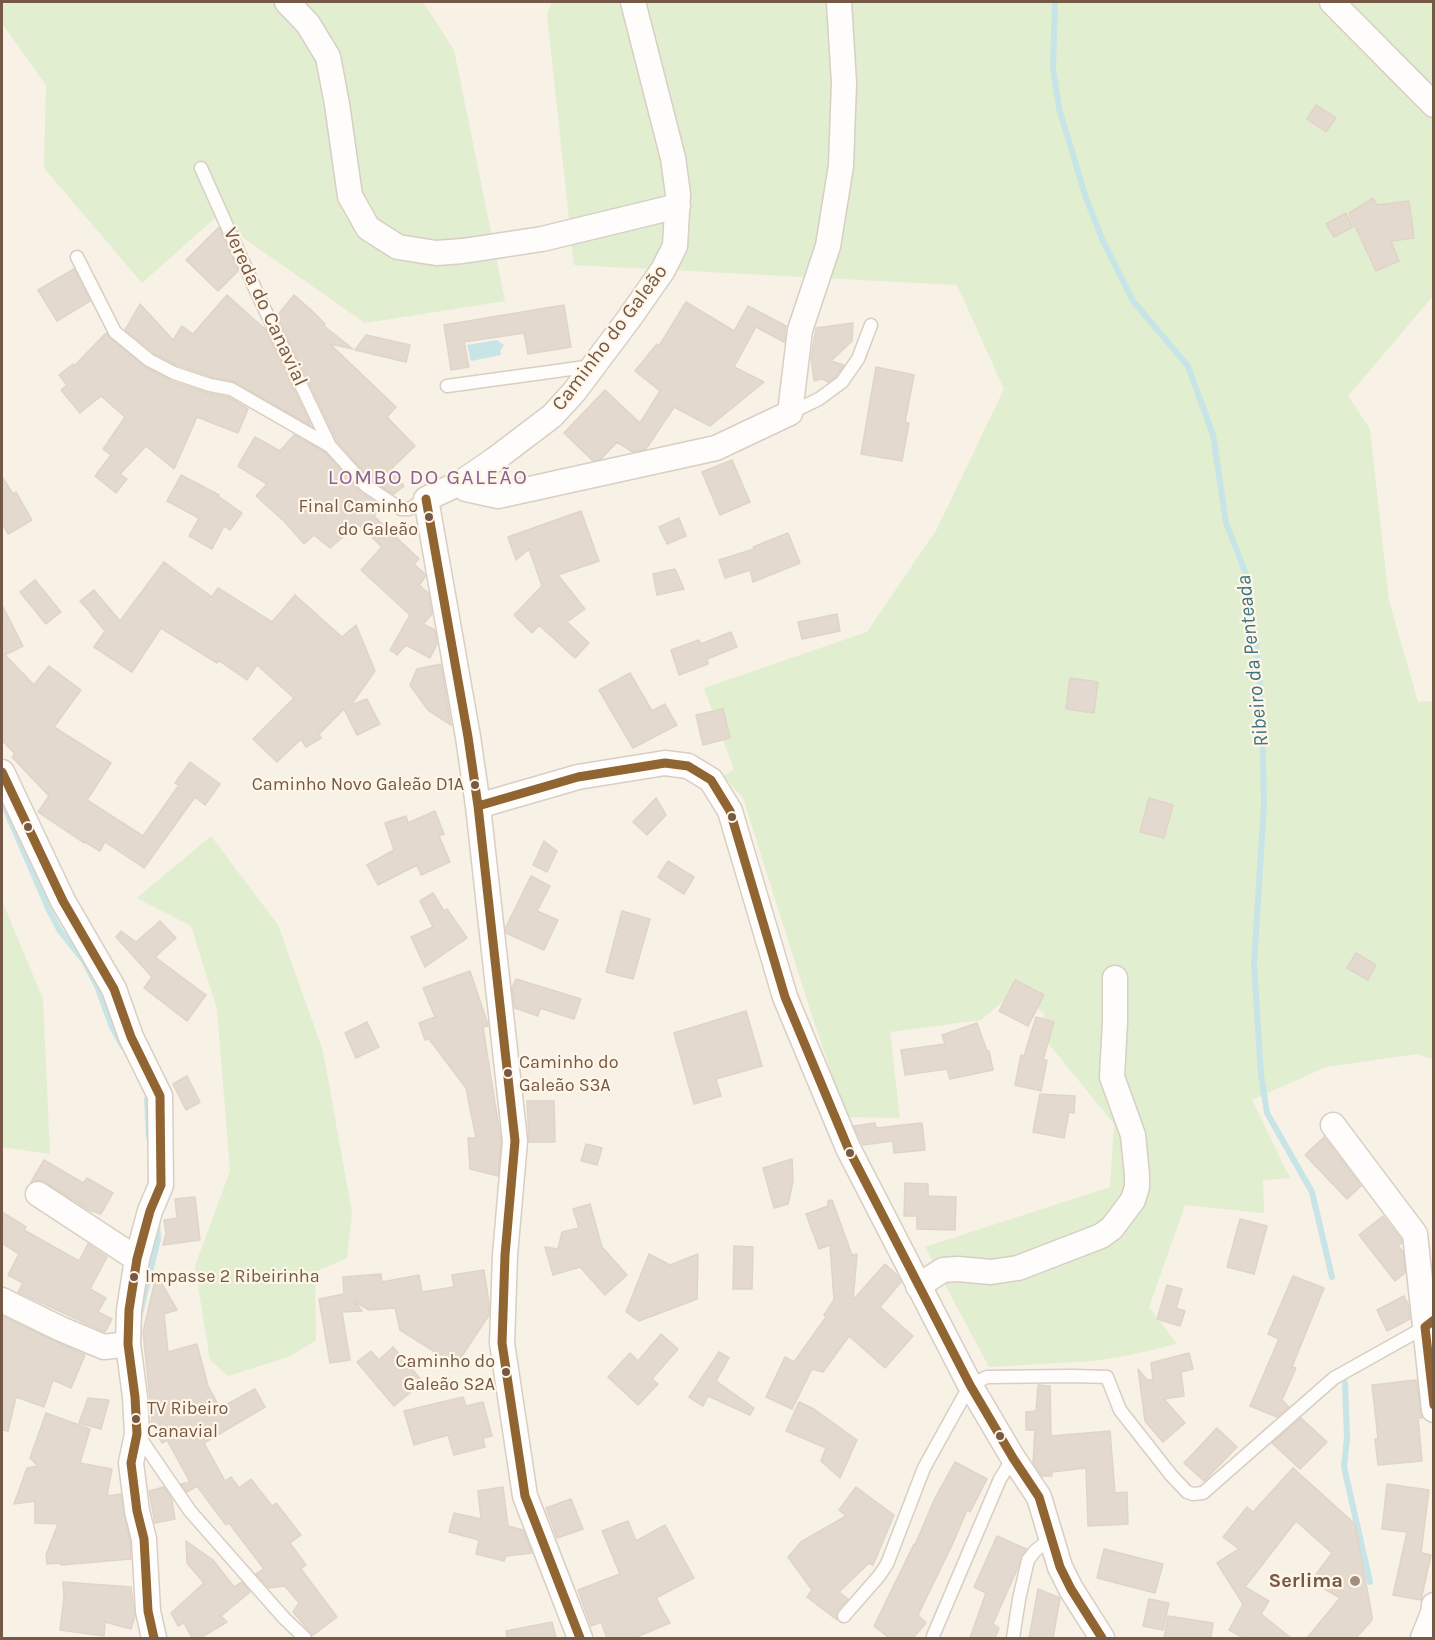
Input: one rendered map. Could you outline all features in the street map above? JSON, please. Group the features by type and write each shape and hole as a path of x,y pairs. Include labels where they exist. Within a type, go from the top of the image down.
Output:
{"street":[{"path":"287,2 308,24 328,57 350,196 368,228 398,247 435,253 542,239 678,206"},
{"name":"Caminho do Galeão","path":"426,499 462,482 552,416 594,366 663,270 675,246 678,206 673,158 633,2"},
{"path":"462,482 466,489 498,496 716,448 790,413 800,330 828,246 841,166 844,83 839,2"},
{"path":"1332,2 1434,105"},
{"path":"426,499 478,806 515,1141 505,1255 502,1343 525,1496 580,1638"},
{"path":"478,806 578,777 665,763 688,766 711,780 730,811 785,997 848,1148 970,1385 1039,1497 1060,1567 1102,1638"},
{"path":"2,772 63,901 114,989 131,1037 160,1096 161,1185 150,1211 137,1259 129,1310 128,1344 137,1434 131,1463 137,1511 144,1539 148,1611 154,1638"},
{"path":"918,1286 943,1270 991,1272 1018,1268 1101,1236 1112,1228 1133,1200 1137,1187 1133,1135 1112,1077 1115,978"},
{"path":"1333,1125 1415,1234 1429,1323 1434,1410"},
{"path":"38,1194 137,1259"},
{"path":"2,1300 104,1347 128,1344"},
{"path":"1423,1638 1434,1605"}],"lane":[{"name":"Vereda do Canavial","path":"201,168 257,293 330,446"},
{"path":"77,257 115,332 149,360 174,373 210,386 231,389 330,446 366,486 401,509 409,509 426,499"},
{"path":"790,413 819,399 842,382 858,359 871,325"},
{"path":"447,386 594,366"},
{"path":"844,1616 887,1564 924,1468 970,1385 987,1377 1107,1377 1120,1410 1138,1430 1171,1475 1187,1492 1203,1493 1334,1378 1429,1323"},
{"path":"137,1434 190,1510 284,1618 305,1638"},
{"path":"933,1636 1000,1479 1013,1458"},
{"path":"1013,1638 1028,1560 1051,1538"}],"green space":[{"path":"2,2 423,2 454,50 505,301 365,323 215,218 142,283 44,168 46,85 2,23"},
{"path":"552,2 1433,2 1433,296 1348,396 1370,429 1389,601 1418,702 1433,701 1433,1059 1417,1054 1326,1067 1252,1100 1290,1178 1263,1180 1264,1213 1185,1205 1149,1307 1177,1344 1092,1361 989,1367 925,1247 1110,1187 1114,1124 1035,1027 1045,1014 1014,992 981,1020 890,1032 900,1118 846,1117 743,798 723,776 734,770 704,688 867,632 937,529 1004,389 957,285 574,265 547,15"},
{"path":"211,836 278,925 323,1051 352,1213 347,1258 315,1272 316,1340 291,1356 228,1376 210,1360 195,1266 230,1171 217,1009 191,926 137,898"},
{"path":"2,901 43,999 50,1154 2,1147"}],"water":[{"path":"497,340 504,345 500,351 501,355 471,361 467,345"}],"building":[{"path":"1316,105 1336,118 1326,132 1307,119"},
{"path":"1373,198 1377,205 1409,201 1414,238 1391,241 1399,261 1376,271 1349,213"},
{"path":"1346,213 1353,227 1334,237 1326,224"},
{"path":"219,227 238,271 218,291 186,260"},
{"path":"74,269 90,301 57,321 38,290"},
{"path":"227,295 266,330 311,426 235,382 177,365 154,353 125,330 140,304 173,340 182,326 193,334"},
{"path":"294,295 325,324 324,326 353,349 330,344 396,407 387,417 415,446 390,470 404,486 394,494 371,480 337,441 277,316"},
{"path":"686,302 734,331 748,306 786,326 784,342 756,327 734,367 764,382 710,426 674,407 646,449 633,452 617,442 601,459 593,461 564,433 605,390 640,423 660,391 635,371 657,344 659,346"},
{"path":"564,305 571,347 528,354 524,333 464,342 469,367 451,370 444,325"},
{"path":"853,323 852,341 831,361 844,365 829,382 822,379 814,381 811,358 816,328"},
{"path":"106,333 145,367 171,381 228,397 248,409 238,433 197,417 174,469 146,446 120,474 127,479 116,493 95,476 111,455 103,449 125,417 101,396 80,413 61,390 67,385 59,375 73,364 74,366"},
{"path":"366,335 410,345 406,362 355,350"},
{"path":"876,367 914,375 905,422 909,423 902,461 861,454"},
{"path":"294,435 325,452 360,492 381,506 374,516 419,559 414,564 425,574 419,585 428,593 432,614 423,624 435,630 437,644 430,658 406,645 397,655 390,650 410,615 361,570 382,547 358,524 330,548 314,535 304,544 285,522 256,496 267,484 238,466 255,437 280,451"},
{"path":"732,460 750,502 720,515 702,472"},
{"path":"181,475 219,495 242,513 230,530 224,526 212,549 189,536 199,518 167,501"},
{"path":"2,477 13,494 16,492 32,520 8,534 2,523"},
{"path":"581,511 599,561 558,575 585,609 567,622 589,643 575,658 539,625 532,633 514,615 542,586 529,549 516,560 508,537"},
{"path":"679,518 686,536 667,544 659,527"},
{"path":"788,533 800,563 753,582 750,570 725,578 719,560 754,549 753,547"},
{"path":"164,562 212,597 218,588 272,622 295,595 342,637 356,625 375,671 351,705 367,699 380,724 357,735 344,709 319,734 321,738 306,747 301,739 277,762 253,739 294,698 257,665 247,680 218,660 217,663 161,628 132,672 94,647 105,631 90,613 91,611 80,601 94,590 120,621"},
{"path":"675,569 684,589 657,595 653,574"},
{"path":"35,580 61,612 46,624 20,592"},
{"path":"2,605 23,646 5,655 34,685 49,666 81,690 54,727 111,763 87,800 143,836 179,785 175,783 190,762 220,784 205,805 195,797 144,868 105,842 100,851 84,843 38,812 49,796 12,757 15,754 2,740"},
{"path":"837,614 840,631 802,639 798,622"},
{"path":"731,632 737,647 707,659 708,664 679,675 671,650 699,640 701,644"},
{"path":"441,664 451,725 428,710 410,685 417,669"},
{"path":"630,673 652,711 665,704 677,725 633,748 599,690"},
{"path":"1070,678 1098,682 1094,713 1066,709"},
{"path":"723,709 730,738 703,745 696,715"},
{"path":"656,798 666,815 647,835 633,822"},
{"path":"1149,798 1173,805 1164,838 1140,832"},
{"path":"435,811 444,834 439,836 450,862 421,875 417,865 378,885 367,865 394,850 385,823 406,816 408,823"},
{"path":"544,841 557,851 547,872 533,865"},
{"path":"668,861 694,877 684,894 658,877"},
{"path":"531,876 550,886 537,911 558,920 544,950 506,933 506,927"},
{"path":"433,893 444,911 447,909 467,938 425,967 411,937 433,927 420,901"},
{"path":"622,911 650,919 633,979 606,972"},
{"path":"160,921 176,938 155,957 206,995 187,1021 144,988 152,977 116,937 121,931 136,942"},
{"path":"1356,953 1376,965 1368,980 1347,968"},
{"path":"470,971 488,1026 483,1027 501,1141 498,1176 470,1169 468,1138 476,1138 466,1088 429,1039 425,1040 419,1023 435,1017 423,988"},
{"path":"516,979 581,999 574,1019 540,1008 538,1016 515,1008 512,988"},
{"path":"1015,980 1044,995 1028,1026 999,1011"},
{"path":"746,1011 762,1066 716,1079 721,1096 694,1104 674,1033"},
{"path":"1036,1017 1054,1022 1043,1060 1047,1060 1041,1091 1015,1085 1021,1055 1024,1056"},
{"path":"367,1022 379,1047 356,1058 345,1033"},
{"path":"977,1023 987,1051 989,1051 993,1070 950,1079 947,1069 905,1075 901,1050 945,1044 942,1035"},
{"path":"187,1076 200,1102 186,1110 173,1084"},
{"path":"1040,1094 1075,1096 1074,1113 1069,1112 1064,1138 1033,1132"},
{"path":"527,1101 554,1101 555,1142 529,1142"},
{"path":"875,1123 876,1128 922,1123 925,1150 894,1153 893,1141 863,1145 854,1126"},
{"path":"1324,1137 1361,1186 1347,1199 1305,1155"},
{"path":"586,1144 602,1148 597,1165 581,1161"},
{"path":"792,1159 793,1182 788,1204 774,1208 763,1168"},
{"path":"44,1160 83,1183 87,1178 113,1193 101,1214 89,1210 45,1182 38,1180 31,1182"},
{"path":"905,1183 928,1184 928,1196 956,1197 955,1230 917,1229 917,1216 904,1216"},
{"path":"195,1197 200,1240 163,1245 166,1233 164,1220 177,1218 175,1199"},
{"path":"832,1200 852,1255 857,1254 853,1300 885,1264 901,1282 880,1307 913,1336 885,1368 849,1336 823,1372 812,1369 792,1409 766,1397 785,1357 794,1362 826,1317 824,1315 834,1300 830,1245 819,1249 806,1214 828,1206 828,1201"},
{"path":"590,1204 602,1247 627,1275 605,1295 580,1267 553,1275 545,1247 558,1249 562,1232 579,1228 573,1209"},
{"path":"2,1212 26,1227 24,1230 79,1261 88,1244 107,1257 90,1289 106,1298 98,1312 112,1319 105,1332 18,1292 23,1283 8,1275 19,1254 2,1243"},
{"path":"1383,1216 1402,1243 1398,1246 1403,1251 1405,1273 1395,1281 1359,1235"},
{"path":"1240,1219 1267,1226 1254,1274 1227,1267"},
{"path":"734,1246 753,1247 752,1289 733,1289"},
{"path":"649,1254 670,1265 698,1254 697,1299 639,1321 626,1312"},
{"path":"484,1270 489,1315 456,1365 400,1330 395,1308 369,1310 354,1301 362,1311 342,1312 350,1360 330,1363 319,1299 344,1294 343,1277 381,1274 382,1282 419,1275 422,1292 454,1287 452,1275"},
{"path":"157,1272 177,1310 164,1314 168,1352 197,1344 208,1386 220,1408 255,1389 265,1407 204,1443 225,1481 231,1477 239,1488 251,1479 272,1506 276,1503 301,1535 290,1543 306,1565 301,1569 337,1617 313,1635 293,1612 299,1603 285,1586 269,1588 256,1574 264,1569 229,1523 226,1525 197,1486 187,1492 181,1484 190,1482 167,1440 162,1443 151,1423 143,1332"},
{"path":"1293,1276 1324,1288 1292,1367 1296,1368 1282,1400 1289,1407 1277,1417 1250,1406 1279,1339 1268,1334"},
{"path":"1167,1285 1182,1289 1176,1308 1185,1311 1180,1326 1157,1319"},
{"path":"1404,1296 1408,1304 1410,1319 1387,1331 1377,1310"},
{"path":"2,1316 85,1355 71,1388 53,1380 44,1407 16,1397 8,1431 2,1430"},
{"path":"661,1334 678,1349 652,1379 658,1384 638,1405 608,1377 630,1353 638,1361"},
{"path":"393,1347 423,1382 394,1406 357,1362 371,1351 379,1360"},
{"path":"719,1352 729,1358 716,1381 754,1408 750,1415 708,1396 703,1406 689,1397"},
{"path":"1189,1353 1193,1369 1181,1372 1184,1396 1164,1399 1185,1423 1163,1442 1145,1421 1138,1369 1147,1380 1153,1380 1151,1363"},
{"path":"1416,1380 1422,1418 1418,1418 1422,1461 1378,1465 1375,1439 1378,1439 1372,1385"},
{"path":"1038,1385 1050,1386 1051,1436 1110,1431 1115,1493 1127,1492 1128,1524 1088,1526 1086,1468 1052,1472 1052,1476 1042,1476 1033,1463 1035,1430 1026,1430 1026,1412 1036,1411"},
{"path":"463,1397 466,1406 483,1402 492,1436 483,1438 485,1447 454,1455 448,1435 414,1445 404,1411"},
{"path":"88,1398 109,1400 101,1429 79,1423"},
{"path":"799,1402 814,1409 857,1440 840,1478 821,1461 826,1448 786,1431"},
{"path":"46,1413 90,1429 80,1463 112,1469 107,1496 121,1494 131,1559 61,1565 61,1563 47,1564 46,1555 58,1524 35,1523 35,1501 14,1504 27,1468 38,1466 30,1458"},
{"path":"1301,1418 1327,1442 1300,1469 1272,1443"},
{"path":"1217,1428 1237,1447 1204,1481 1184,1463"},
{"path":"955,1462 987,1479 970,1512 967,1510 918,1615 926,1623 913,1638 889,1638 874,1626 915,1545 935,1498"},
{"path":"1293,1468 1355,1524 1372,1616 1372,1620 1356,1638 1307,1638 1340,1598 1311,1581 1332,1553 1296,1521 1245,1587 1269,1601 1261,1614 1291,1638 1244,1638 1229,1630 1243,1604 1217,1563 1239,1549 1223,1537 1247,1507 1253,1512"},
{"path":"1387,1484 1429,1490 1421,1553 1431,1555 1421,1600 1393,1595 1407,1532 1382,1529"},
{"path":"164,1487 172,1500 175,1519 155,1523 149,1491"},
{"path":"503,1487 508,1526 523,1530 532,1553 506,1556 504,1561 476,1554 479,1540 449,1532 454,1513 481,1519 478,1491"},
{"path":"856,1487 894,1515 873,1565 869,1563 839,1592 848,1599 837,1611 837,1620 807,1597 812,1590 788,1557 801,1542 846,1516 839,1510"},
{"path":"571,1499 583,1529 557,1538 546,1508"},
{"path":"628,1521 636,1541 665,1525 694,1578 656,1598 670,1623 634,1638 607,1638 601,1622 591,1626 578,1590 620,1574 602,1531"},
{"path":"997,1536 1026,1549 993,1624 999,1628 995,1638 970,1638 986,1593 974,1587"},
{"path":"186,1541 213,1560 234,1587 242,1582 250,1592 221,1616 227,1622 200,1638 192,1638 184,1623 178,1626 171,1613 204,1583 187,1563"},
{"path":"1104,1549 1163,1564 1155,1593 1097,1578"},
{"path":"63,1582 131,1587 135,1616 131,1629 105,1622 104,1636 60,1630 64,1597"},
{"path":"1038,1589 1060,1598 1053,1638 1029,1638"},
{"path":"1149,1599 1169,1603 1163,1630 1143,1626"},
{"path":"1168,1616 1213,1623 1211,1638 1164,1638"},
{"path":"552,1622 556,1638 507,1638 506,1631"}],"waterway":[{"name":"Ribeiro da Penteada","path":"1055,2 1053,68 1059,108 1086,198 1103,241 1133,301 1188,366 1213,435 1226,523 1246,574 1256,643 1262,714 1264,805 1254,964 1261,1075 1267,1113 1312,1192 1332,1277"},
{"path":"2,801 49,910 60,931 84,961 123,1047"},
{"path":"147,1099 149,1137"},
{"path":"140,1314 158,1239 157,1221"},
{"name":"Ribeiro da Penteada","path":"1345,1383 1347,1438 1344,1467 1370,1582"}],"transit line":[{"path":"426,499 478,806 515,1141 505,1255 502,1343 525,1496 580,1638"},
{"path":"478,806 578,777 665,763 688,766 711,780 730,811 785,997 848,1148 970,1385 1039,1497 1060,1567 1102,1638"},
{"path":"2,772 63,901 114,989 131,1037 160,1096 161,1185 150,1211 137,1259 129,1310 128,1344 137,1434 131,1463 137,1511 144,1539 148,1611 154,1638"},
{"path":"1434,1320 1425,1327 1434,1405"}],"place":[{"name":"Final Caminho do Galeão","path":"429,517"},
{"name":"Caminho Novo Galeão D1A","path":"475,785"},
{"name":"Caminho do Galeão S3A","path":"508,1073"},
{"name":"Impasse 2 Ribeirinha","path":"134,1277"},
{"name":"Caminho do Galeão S2A","path":"506,1372"},
{"name":"TV Ribeiro Canavial","path":"136,1419"},
{"name":"Serlima","path":"1355,1581"}],"district":[{"name":"LOMBO DO GALEÃO","path":"428,478"}]}
